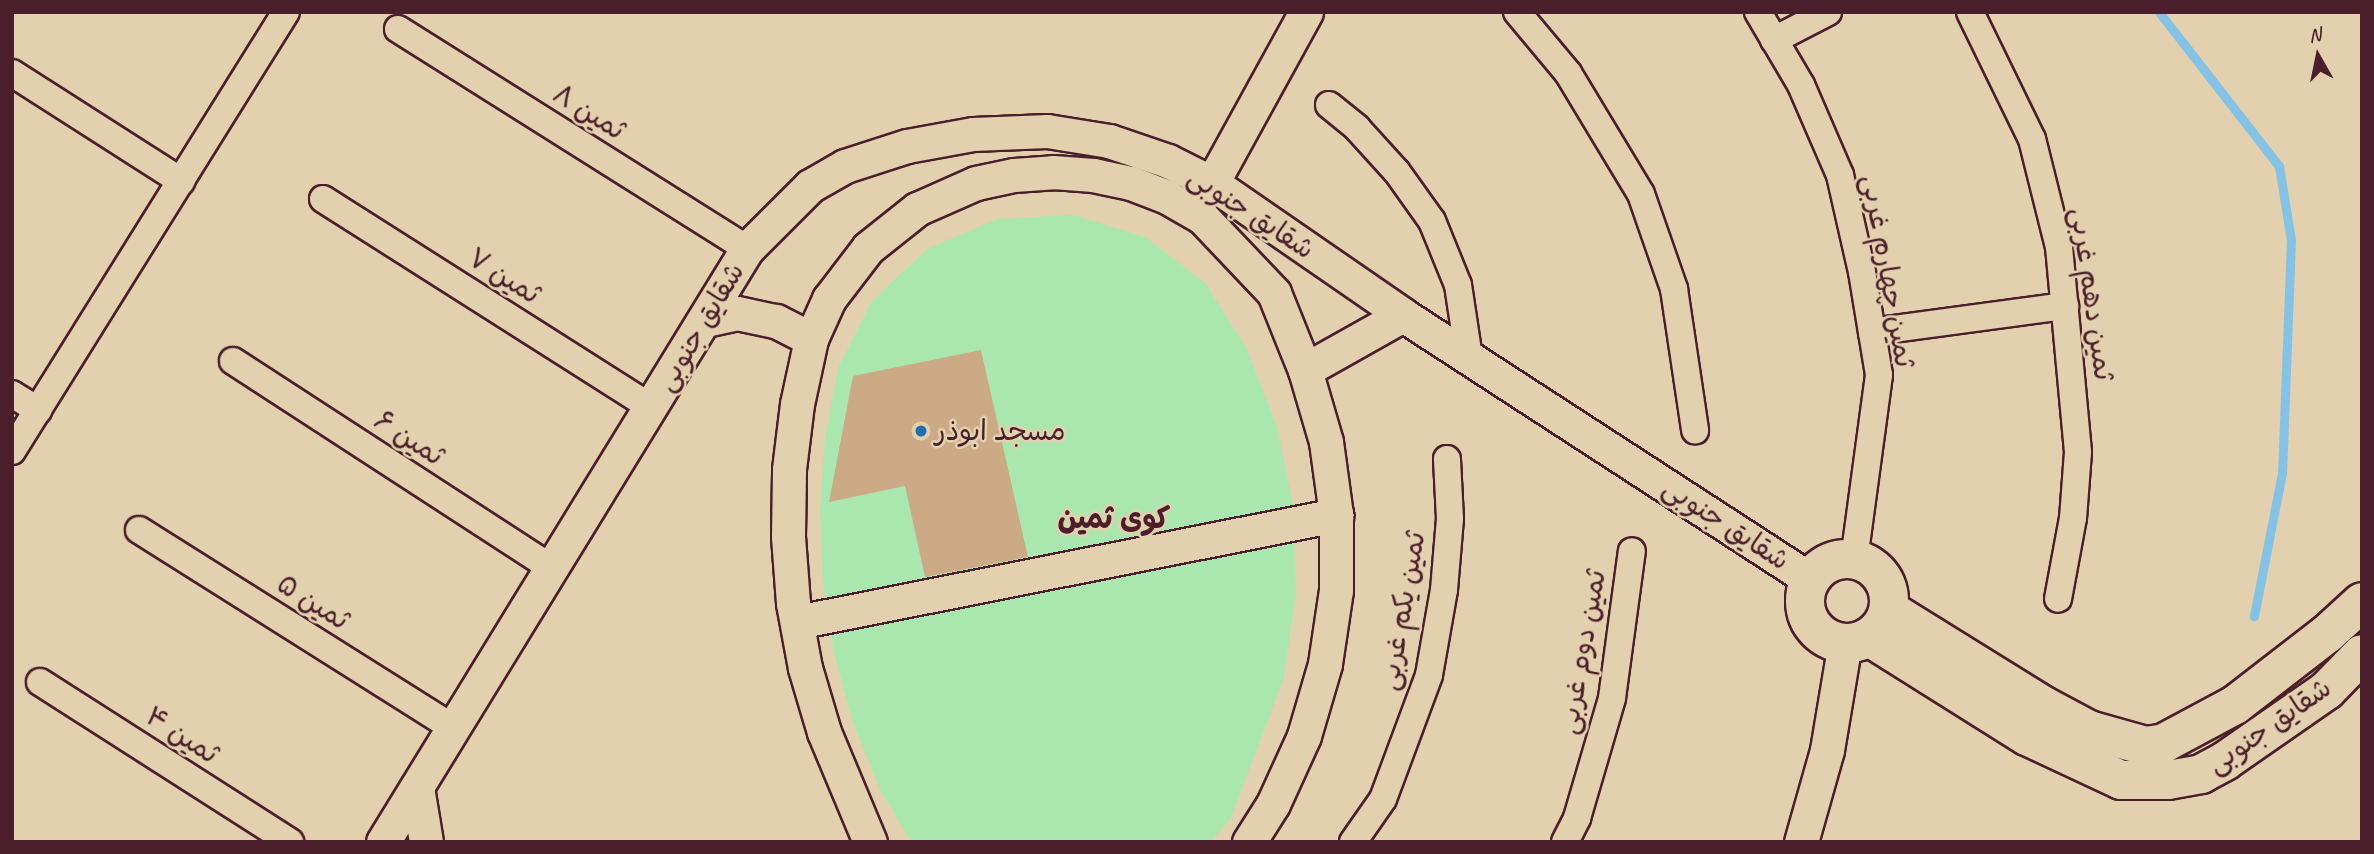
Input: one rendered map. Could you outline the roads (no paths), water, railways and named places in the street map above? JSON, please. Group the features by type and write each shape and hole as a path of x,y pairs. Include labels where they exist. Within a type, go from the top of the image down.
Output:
{"main road":[{"path":"1854,558 1870,565 1882,577 1889,592 1868,630 1825,637 1810,622 1804,603 1810,579 1829,562 1854,558"},
{"name":"شقایق جنوبی","path":"1868,630 2043,706 2089,730 2146,746 2164,743 2235,705 2327,634 2362,602"},
{"name":"شقایق جنوبی","path":"1868,630 2027,736 2121,780 2168,780 2201,774 2225,761 2327,690 2362,654"}],"street":[{"path":"12,451 286,12"},
{"path":"1212,183 1306,12"},
{"path":"1517,12 1568,73 1641,194 1674,289 1695,430"},
{"name":"ثمین چهارم غربی","path":"1758,12 1801,85 1840,175 1862,272 1879,375 1854,558"},
{"path":"1774,40 1828,12"},
{"name":"ثمین دهم غربی","path":"1970,12 2032,139 2059,247 2078,452 2073,518 2058,599"},
{"name":"ثمین ۸","path":"398,29 747,249"},
{"path":"12,73 181,181"},
{"path":"1329,106 1357,128 1397,172 1432,221 1458,285 1469,358"},
{"name":"شقایق جنوبی","path":"383,842 747,249 810,186 845,166 907,146 973,134 1047,131 1109,141 1168,161 1212,183 1403,315 1810,579"},
{"path":"870,842 824,732 805,668 797,622 788,536 789,470 797,404 811,339 829,299 867,248 917,209 976,183 1014,175 1053,172 1093,175 1131,183 1167,197 1202,217 1274,293 1305,370 1326,442 1336,515 1336,590 1325,664 1304,736 1273,804 1250,842"},
{"name":"ثمین ۷","path":"323,199 651,407"},
{"path":"1872,332 2065,306"},
{"path":"705,320 737,313 776,321 811,339"},
{"path":"1305,370 1403,315"},
{"name":"ثمین ۶","path":"233,360 552,568"},
{"path":"12,394 38,410"},
{"name":"ثمین یکم غربی","path":"1353,842 1383,799 1429,675 1444,590 1450,519 1447,459"},
{"path":"797,622 1336,515"},
{"name":"ثمین ۵","path":"139,530 453,728"},
{"name":"ثمین دوم غربی","path":"1565,842 1577,818 1612,698 1632,551"},
{"path":"1801,842 1827,750 1868,630"},
{"name":"ثمین ۴","path":"40,682 290,842"},
{"path":"417,787 426,842"}],"waterway":[{"path":"2159,12 2279,166 2291,240 2282,473 2254,616"}],"place":[{"name":"مسجد ابوذر","path":"921,431"}],"district":[{"name":"کوی ثمین","path":"1114,518"}]}
